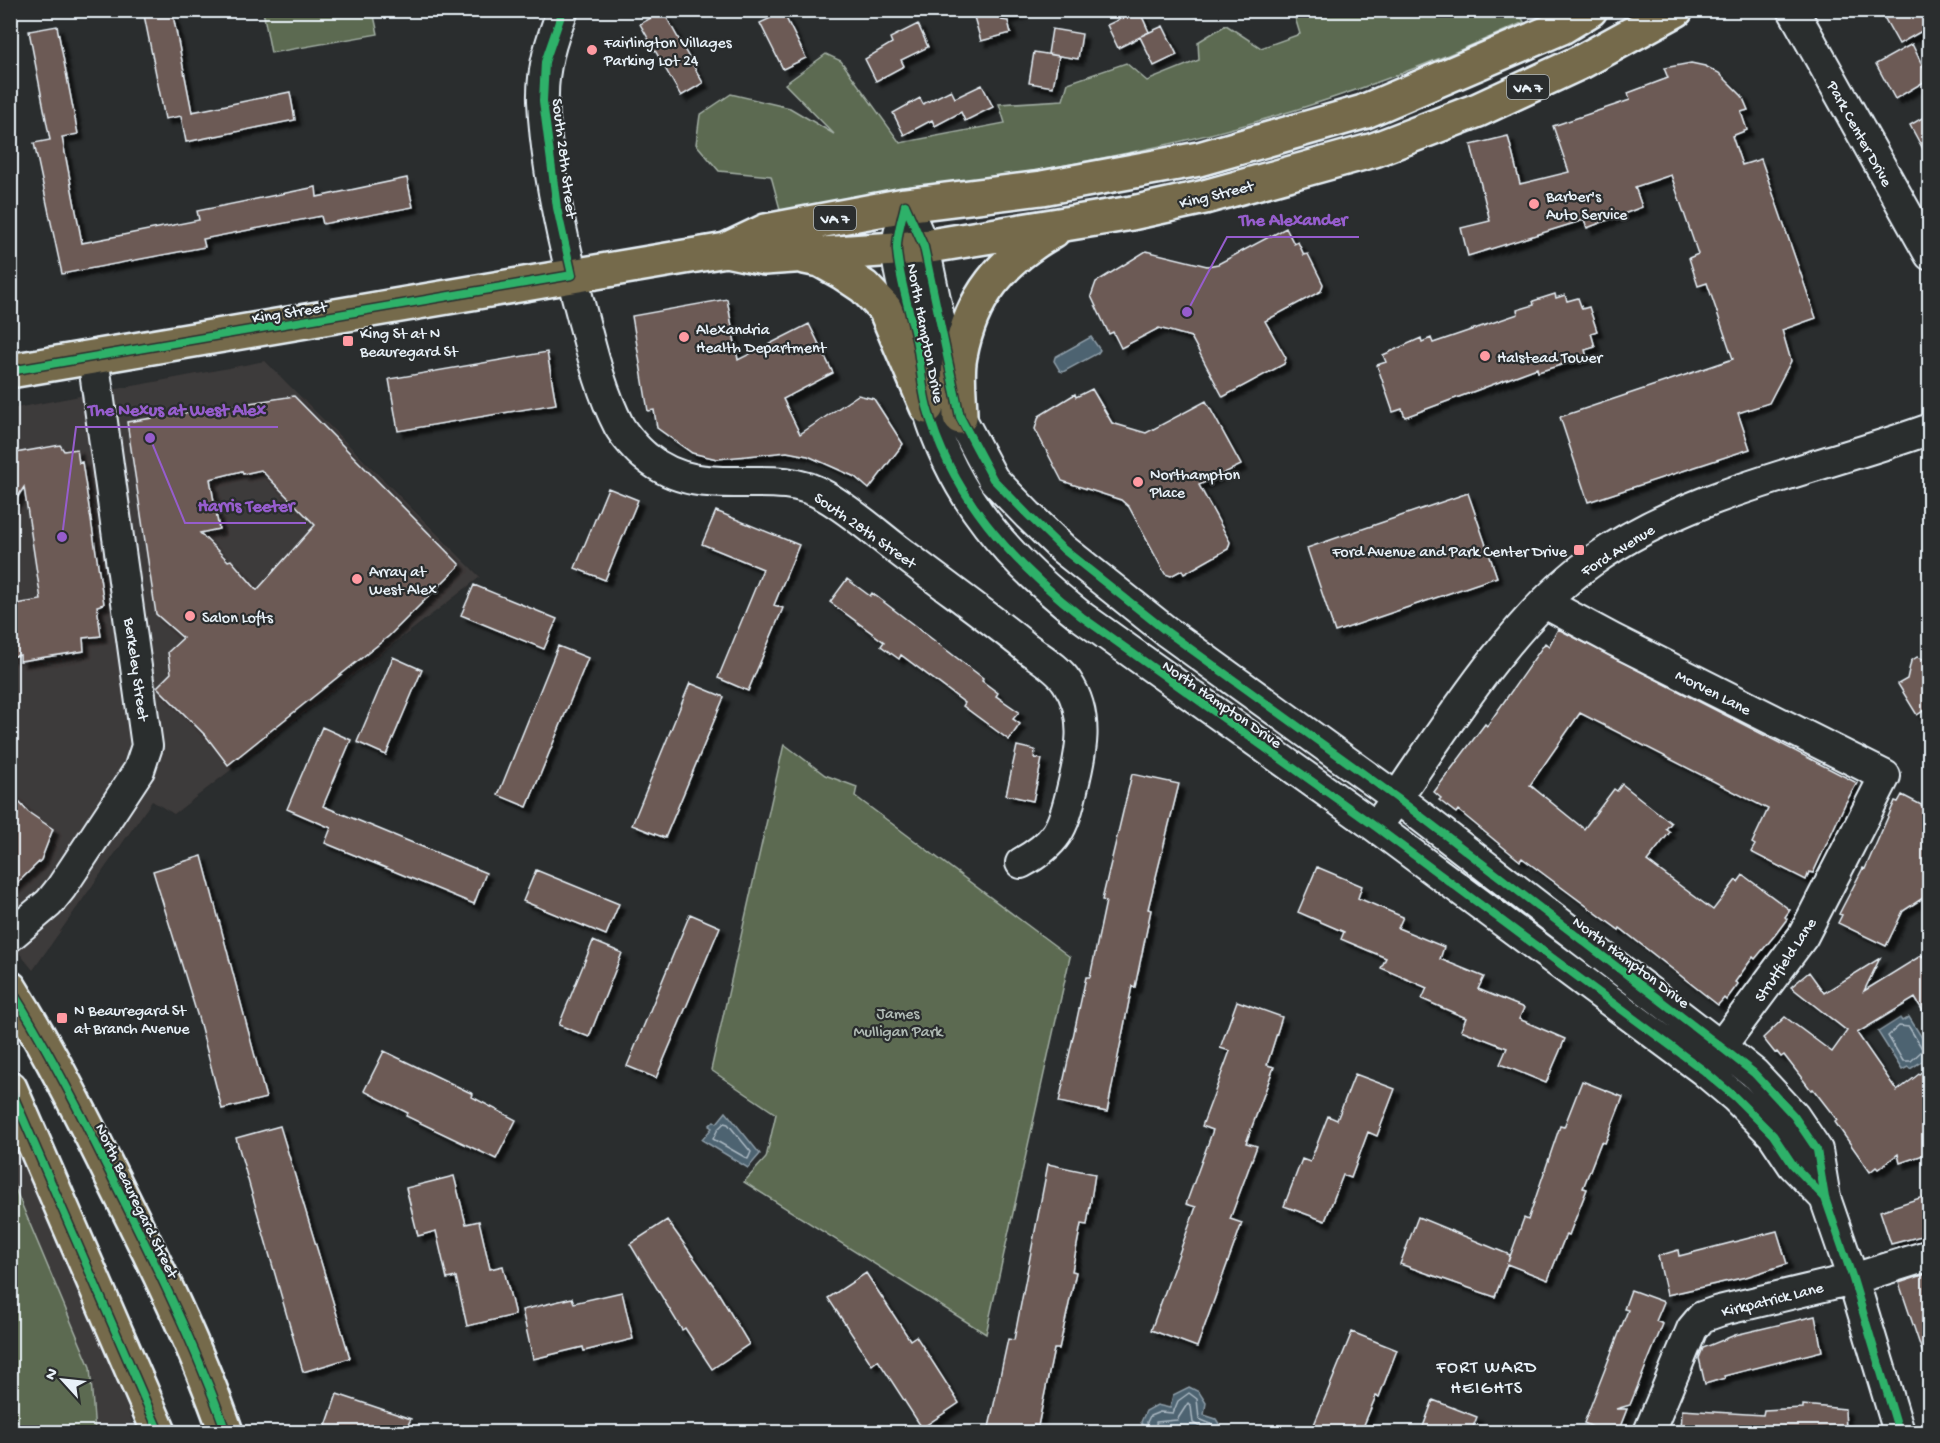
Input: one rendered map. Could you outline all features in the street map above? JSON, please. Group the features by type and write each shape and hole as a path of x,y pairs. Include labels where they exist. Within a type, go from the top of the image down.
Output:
{"main road":[{"name":"King Street","path":"10,371 726,250 765,231 905,205 1042,188 1221,153 1364,112 1562,27 1590,10"},
{"name":"King Street","path":"726,250 764,258 910,248 1068,223 1205,197 1374,150 1507,97 1581,62 1676,10"},
{"path":"960,417 959,358 969,320 983,294 998,271 1023,248 1068,223"},
{"path":"798,255 820,260 843,273 864,287 885,309 927,407"},
{"name":"North Beauregard Street","path":"10,988 81,1114 129,1211 189,1337 226,1432"},
{"path":"10,1088 159,1432"}],"street":[{"name":"South 28th Street","path":"563,10 545,62 543,101 557,208 591,356 620,428 645,456 668,472 700,482 788,483 826,496 1012,635 1067,682 1077,703 1083,726 1066,815 1062,828 1044,850 1022,863"},
{"name":"Park Center Drive","path":"1793,10 1929,255"},
{"name":"North Hampton Drive","path":"905,205 927,407 946,457 967,499 1006,550 1040,584 1169,682 1376,827 1703,1070 1735,1097 1773,1135 1793,1165 1825,1198"},
{"name":"North Hampton Drive","path":"910,248 960,417 993,479 1063,549 1191,650 1397,798 1721,1047 1754,1073 1794,1116 1817,1150 1825,1198 1853,1279 1899,1432"},
{"name":"Berkeley Street","path":"10,936 50,903 61,888 140,770 147,746 93,357"},
{"name":"Ford Avenue","path":"1376,827 1505,647 1545,603 1592,561 1653,525 1753,486 1929,429"},
{"name":"Morven Lane","path":"1545,603 1885,776"},
{"name":"Strutfield Lane","path":"1703,1070 1803,936 1885,776"},
{"name":"Kirkpatrick Lane","path":"1649,1432 1692,1329 1702,1317 1758,1301 1853,1279 1929,1255"}],"shaded area":[{"path":"265,361 480,577 174,814 152,801 33,970 11,943 11,409"},
{"path":"10,1129 95,1320 136,1432 11,1432"}],"green space":[{"path":"1518,10 1524,22 1431,62 1337,96 1240,126 1097,159 781,213 771,176 719,171 696,144 700,115 731,94 790,108 834,134 785,84 826,54 841,61 900,143 1005,123 999,104 1063,100 1068,83 1126,63 1147,81 1199,60 1198,42 1226,25 1261,48 1300,34 1293,11"},
{"path":"263,11 373,11 378,34 271,53"},
{"name":"James Mulligan Park","path":"784,744 825,775 857,787 855,796 1070,957 986,1334 744,1182 766,1158 776,1114 711,1070"},
{"path":"11,1179 90,1367 95,1432 11,1432"}],"water":[{"path":"1091,337 1100,350 1098,353 1063,372 1060,371 1054,361 1055,357"},
{"path":"1909,1017 1929,1049 1929,1057 1910,1069 1908,1067 1902,1070 1878,1032 1900,1018 1902,1021"},
{"path":"726,1112 760,1154 748,1168 702,1140 712,1128 709,1126 714,1121 717,1123"},
{"path":"1189,1387 1199,1392 1206,1403 1204,1415 1216,1419 1224,1432 1145,1432 1141,1422 1146,1411 1157,1405 1170,1408 1173,1395"}],"building":[{"path":"143,10 172,10 192,112 290,92 295,120 186,142 181,116 165,119"},
{"path":"972,10 1021,10 1021,13 1001,20 1008,21 1011,33 981,41"},
{"path":"1139,10 1149,32 1141,36 1163,26 1177,55 1154,66 1140,37 1118,48 1107,25"},
{"path":"1880,10 1929,10 1929,27 1899,44"},
{"path":"663,11 703,83 681,96 640,24"},
{"path":"783,12 806,58 783,69 760,23"},
{"path":"918,24 928,47 901,60 904,66 876,81 865,59 892,43 890,38"},
{"path":"57,26 78,134 62,137 82,243 199,220 197,211 316,187 317,197 407,178 413,207 323,224 321,216 203,239 205,247 62,274 34,143 50,140 29,31"},
{"path":"1052,29 1082,34 1078,59 1048,54"},
{"path":"1912,44 1929,79 1895,99 1876,64"},
{"path":"1034,52 1059,56 1053,87 1029,83"},
{"path":"1691,63 1705,66 1719,73 1742,96 1748,110 1741,112 1747,130 1732,136 1742,165 1761,159 1816,318 1782,330 1791,361 1769,403 1738,413 1750,449 1588,502 1560,417 1733,359 1707,283 1698,286 1689,258 1698,254 1671,175 1635,187 1642,207 1587,228 1584,220 1468,256 1461,228 1490,221 1471,145 1508,136 1520,184 1569,172 1553,126 1630,100 1628,93 1668,78 1664,68"},
{"path":"982,85 993,107 965,121 961,112 935,126 932,120 904,135 893,113 920,98 923,104 951,90 955,98"},
{"path":"1929,114 1929,160 1910,125"},
{"path":"1286,228 1294,244 1298,242 1304,255 1308,254 1323,284 1321,291 1265,321 1286,358 1284,364 1223,397 1191,337 1159,328 1121,348 1113,332 1109,334 1091,296 1096,282 1146,251 1207,266 1218,264"},
{"name":"Halstead Tower","path":"1555,294 1556,298 1565,295 1567,301 1578,298 1582,309 1589,307 1597,331 1591,333 1595,347 1585,350 1587,357 1538,372 1537,368 1405,417 1402,409 1393,412 1377,365 1386,362 1383,355 1421,338 1422,342 1431,338 1433,343 1518,314 1517,310 1534,305 1533,301"},
{"path":"727,299 738,360 809,324 833,373 783,399 800,434 858,395 874,399 903,444 869,489 855,477 808,456 787,452 717,459 692,453 657,428 654,410 648,411 632,316"},
{"path":"547,352 556,404 398,431 389,379"},
{"name":"Northampton Place","path":"1092,389 1112,423 1146,433 1206,401 1241,465 1199,485 1230,542 1228,549 1184,574 1182,570 1171,576 1165,574 1129,507 1121,500 1062,481 1035,429 1039,416 1075,394 1076,397"},
{"name":"Array at West Alex","path":"294,396 460,565 389,636 228,765 206,736 157,687 171,673 168,652 183,638 156,614 127,422","holes":["261,470 315,525 257,590 231,560 228,561 200,533 219,529 210,479 242,471 243,474"]},
{"path":"60,445 64,451 77,449 79,463 82,462 104,604 97,606 101,636 83,638 84,651 20,661 20,655 10,657 10,605 41,600 24,487 10,509 10,454"},
{"path":"608,488 638,500 605,580 575,568"},
{"path":"1468,493 1497,577 1335,632 1307,548"},
{"path":"716,511 799,545 774,605 783,608 748,691 718,678 763,569 702,544"},
{"path":"847,579 870,596 872,593 983,678 982,681 998,693 996,696 1019,712 1013,719 1020,724 1009,740 963,706 965,703 901,655 899,659 881,646 884,642 830,602"},
{"path":"474,585 557,619 544,649 461,615"},
{"path":"1558,629 1857,783 1813,873 1809,872 1806,880 1751,852 1755,845 1752,843 1768,809 1580,713 1530,785 1584,829 1614,789 1617,791 1622,784 1671,823 1666,829 1670,832 1647,861 1713,910 1736,880 1738,882 1743,875 1790,910 1785,917 1787,919 1775,935 1755,959 1753,957 1735,982 1738,984 1726,1000 1724,998 1718,1005 1620,928 1619,930 1522,858 1520,861 1458,810 1456,813 1439,800 1441,798 1434,792 1485,724 1487,726 1545,643 1549,646"},
{"path":"558,646 588,658 527,807 498,795"},
{"path":"393,657 422,670 386,755 357,742"},
{"path":"1917,657 1929,661 1929,707 1917,715 1898,684 1907,679 1911,661"},
{"path":"690,683 724,697 665,838 632,825"},
{"path":"322,727 351,740 323,806 486,873 474,904 325,843 331,828 287,809"},
{"path":"1017,746 1035,750 1034,758 1042,759 1033,801 1006,795"},
{"path":"1132,774 1179,784 1148,909 1151,910 1135,987 1132,986 1107,1112 1059,1102 1086,977 1090,977 1106,901 1102,900"},
{"path":"10,792 28,812 53,829 41,860 10,890"},
{"path":"1902,795 1929,809 1929,894 1903,911 1886,946 1838,923 1842,915 1839,914 1863,868 1865,869 1895,801 1898,802"},
{"path":"202,856 266,1098 222,1109 200,1024 153,871"},
{"path":"1317,867 1362,886 1358,898 1403,917 1398,928 1444,947 1440,959 1484,977 1478,989 1524,1008 1519,1019 1565,1039 1546,1083 1500,1064 1507,1048 1461,1030 1466,1018 1422,999 1427,988 1381,968 1386,958 1341,939 1344,932 1298,912"},
{"path":"536,870 619,904 606,935 523,901"},
{"path":"690,914 720,927 656,1078 627,1066"},
{"path":"593,941 622,953 589,1037 559,1025"},
{"path":"1929,954 1929,1021 1915,998 1857,1033 1897,1091 1923,1071 1929,1080 1929,1153 1900,1163 1898,1154 1878,1169 1876,1167 1870,1172 1835,1122 1837,1120 1813,1089 1811,1090 1784,1055 1781,1057 1777,1052 1775,1053 1763,1038 1785,1017 1832,1052 1847,1031 1791,987 1809,972 1824,993 1880,958 1864,991 1922,955 1924,958"},
{"path":"1237,1001 1282,1017 1267,1065 1274,1067 1246,1143 1257,1146 1230,1219 1242,1223 1197,1347 1151,1330 1196,1207 1186,1204 1213,1130 1202,1126 1230,1051 1220,1048"},
{"path":"384,1051 473,1094 472,1097 516,1120 496,1159 406,1116 408,1113 364,1091"},
{"path":"1355,1074 1395,1089 1377,1136 1368,1132 1351,1178 1343,1175 1325,1221 1284,1206 1302,1159 1310,1162 1328,1116 1337,1120"},
{"path":"1582,1081 1623,1097 1605,1143 1601,1142 1583,1188 1587,1189 1548,1280 1507,1264 1495,1297 1400,1264 1418,1217 1510,1255 1508,1262 1524,1218 1528,1220 1560,1126 1564,1127"},
{"path":"280,1126 350,1358 303,1372 236,1138"},
{"path":"1048,1164 1095,1174 1087,1225 1081,1224 1072,1271 1076,1272 1059,1349 1054,1349 1038,1426 1034,1425 1033,1432 988,1432 1008,1339 1014,1340"},
{"path":"454,1176 466,1224 479,1221 490,1269 503,1266 515,1315 467,1326 456,1277 447,1279 436,1231 418,1236 406,1188"},
{"path":"1929,1195 1929,1234 1891,1244 1880,1211"},
{"path":"667,1220 716,1289 749,1344 712,1369 685,1328 682,1330 630,1244"},
{"path":"1777,1231 1787,1264 1746,1277 1667,1295 1658,1256 1678,1250 1679,1256"},
{"path":"866,1273 910,1340 916,1336 959,1403 922,1428 878,1360 872,1365 828,1298"},
{"path":"1929,1273 1929,1363 1926,1363 1899,1283"},
{"path":"1631,1290 1664,1302 1656,1321 1663,1324 1630,1405 1616,1409 1627,1409 1618,1432 1603,1432 1584,1423 1628,1310 1624,1309"},
{"path":"622,1292 633,1339 584,1351 583,1347 533,1359 522,1310 572,1298 574,1303"},
{"path":"1815,1316 1822,1351 1724,1376 1725,1378 1705,1384 1699,1358 1703,1348 1735,1335"},
{"path":"1352,1332 1397,1350 1379,1397 1376,1396 1361,1432 1311,1432"},
{"path":"337,1394 411,1419 404,1432 324,1432"},
{"path":"1433,1400 1477,1417 1471,1432 1421,1432"},
{"path":"1803,1405 1845,1409 1846,1432 1681,1432 1682,1410 1763,1415 1764,1410 1803,1408"}],"cycle path":[{"path":"10,371 572,275 557,208 543,101 545,62 563,10"},
{"path":"905,205 924,247 960,417 993,479 1028,515 1063,549 1166,631 1397,798 1721,1047 1754,1073 1794,1116 1817,1150 1825,1198 1853,1279 1899,1432"},
{"path":"905,205 897,239 898,261 918,348 927,407 938,439 968,498 1009,550 1032,574 1082,617 1376,827 1703,1070 1735,1097 1773,1135 1793,1165 1825,1198"},
{"path":"10,988 65,1083 145,1243 188,1336 226,1432"},
{"path":"10,1088 159,1432"}],"place":[{"name":"Fairlington Villages Parking Lot 24","path":"592,50"},
{"name":"Barber's Auto Service","path":"1534,204"},
{"name":"The Alexander","path":"1187,312"},
{"name":"Alexandria Health Department","path":"684,337"},
{"name":"King St at N Beauregard St","path":"348,341"},
{"name":"Halstead Tower","path":"1485,356"},
{"name":"Harris Teeter","path":"150,438"},
{"name":"Northampton Place","path":"1138,482"},
{"name":"The Nexus at West Alex","path":"62,537"},
{"name":"Ford Avenue and Park Center Drive","path":"1579,550"},
{"name":"Array at West Alex","path":"357,579"},
{"name":"Salon Lofts","path":"190,616"},
{"name":"N Beauregard St at Branch Avenue","path":"62,1018"}],"district":[{"name":"FORT WARD HEIGHTS","path":"1487,1376"}]}
